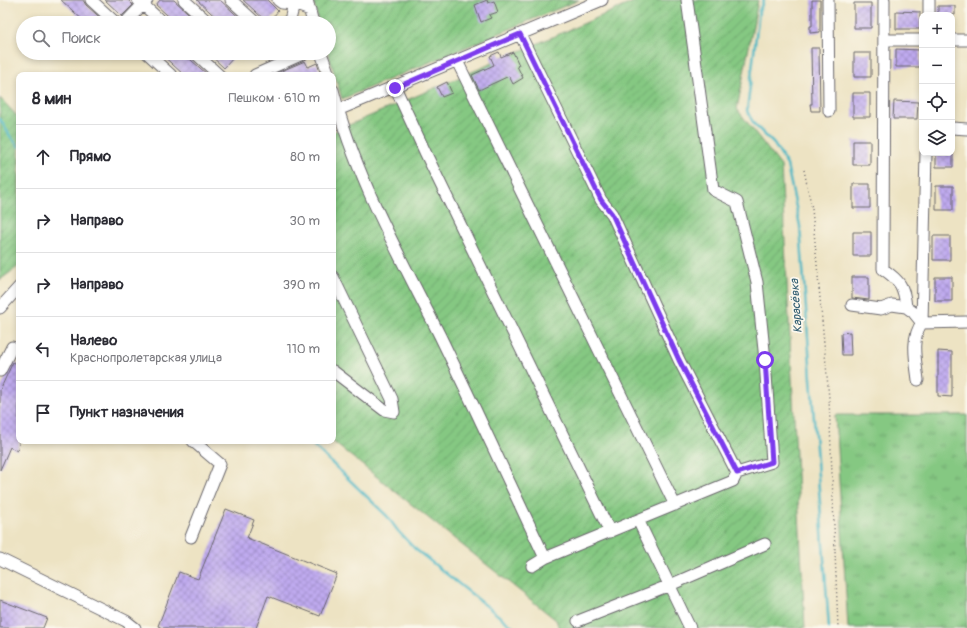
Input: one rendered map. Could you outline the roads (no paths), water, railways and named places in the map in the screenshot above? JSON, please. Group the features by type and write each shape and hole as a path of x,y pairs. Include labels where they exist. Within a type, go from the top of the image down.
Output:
{"street":[{"path":"92,0 109,16"},
{"path":"184,0 201,16"},
{"path":"231,0 248,16"},
{"path":"278,0 282,3 308,5 311,16"},
{"path":"545,558 454,365 390,238 361,174 336,111 395,88 602,0"},
{"path":"532,566 545,558 733,481 737,473 772,462 765,360 757,282 737,202 713,190 687,0"},
{"path":"828,0 829,111"},
{"path":"884,0 883,269 897,279 905,293 906,307"},
{"path":"929,0 929,12"},
{"path":"130,16 142,1 156,16"},
{"path":"291,16 294,4"},
{"path":"520,34 601,200 612,214 679,360 737,473"},
{"path":"884,40 919,40"},
{"path":"955,40 967,40"},
{"path":"154,60 167,72"},
{"path":"203,60 216,72"},
{"path":"262,72 290,60"},
{"path":"324,60 328,72"},
{"path":"458,61 675,505"},
{"path":"395,88 610,532"},
{"path":"955,128 967,129"},
{"path":"918,380 915,352 916,329 922,322 926,156"},
{"path":"336,283 392,399 394,412 384,410 336,373"},
{"path":"0,308 14,299"},
{"path":"852,305 882,309 892,305 906,307 922,322 967,322"},
{"path":"0,371 12,347"},
{"path":"191,538 220,464 197,444"},
{"path":"638,520 690,628"},
{"path":"578,621 670,585 764,544"},
{"path":"0,559 126,621 135,628"}],"waterway":[{"name":"Карасёвка","path":"764,0 759,11 747,111 754,124 774,144 787,165 800,226 829,628"},
{"path":"0,119 16,143"},
{"path":"312,444 387,516 398,531 414,548 514,628"}]}
